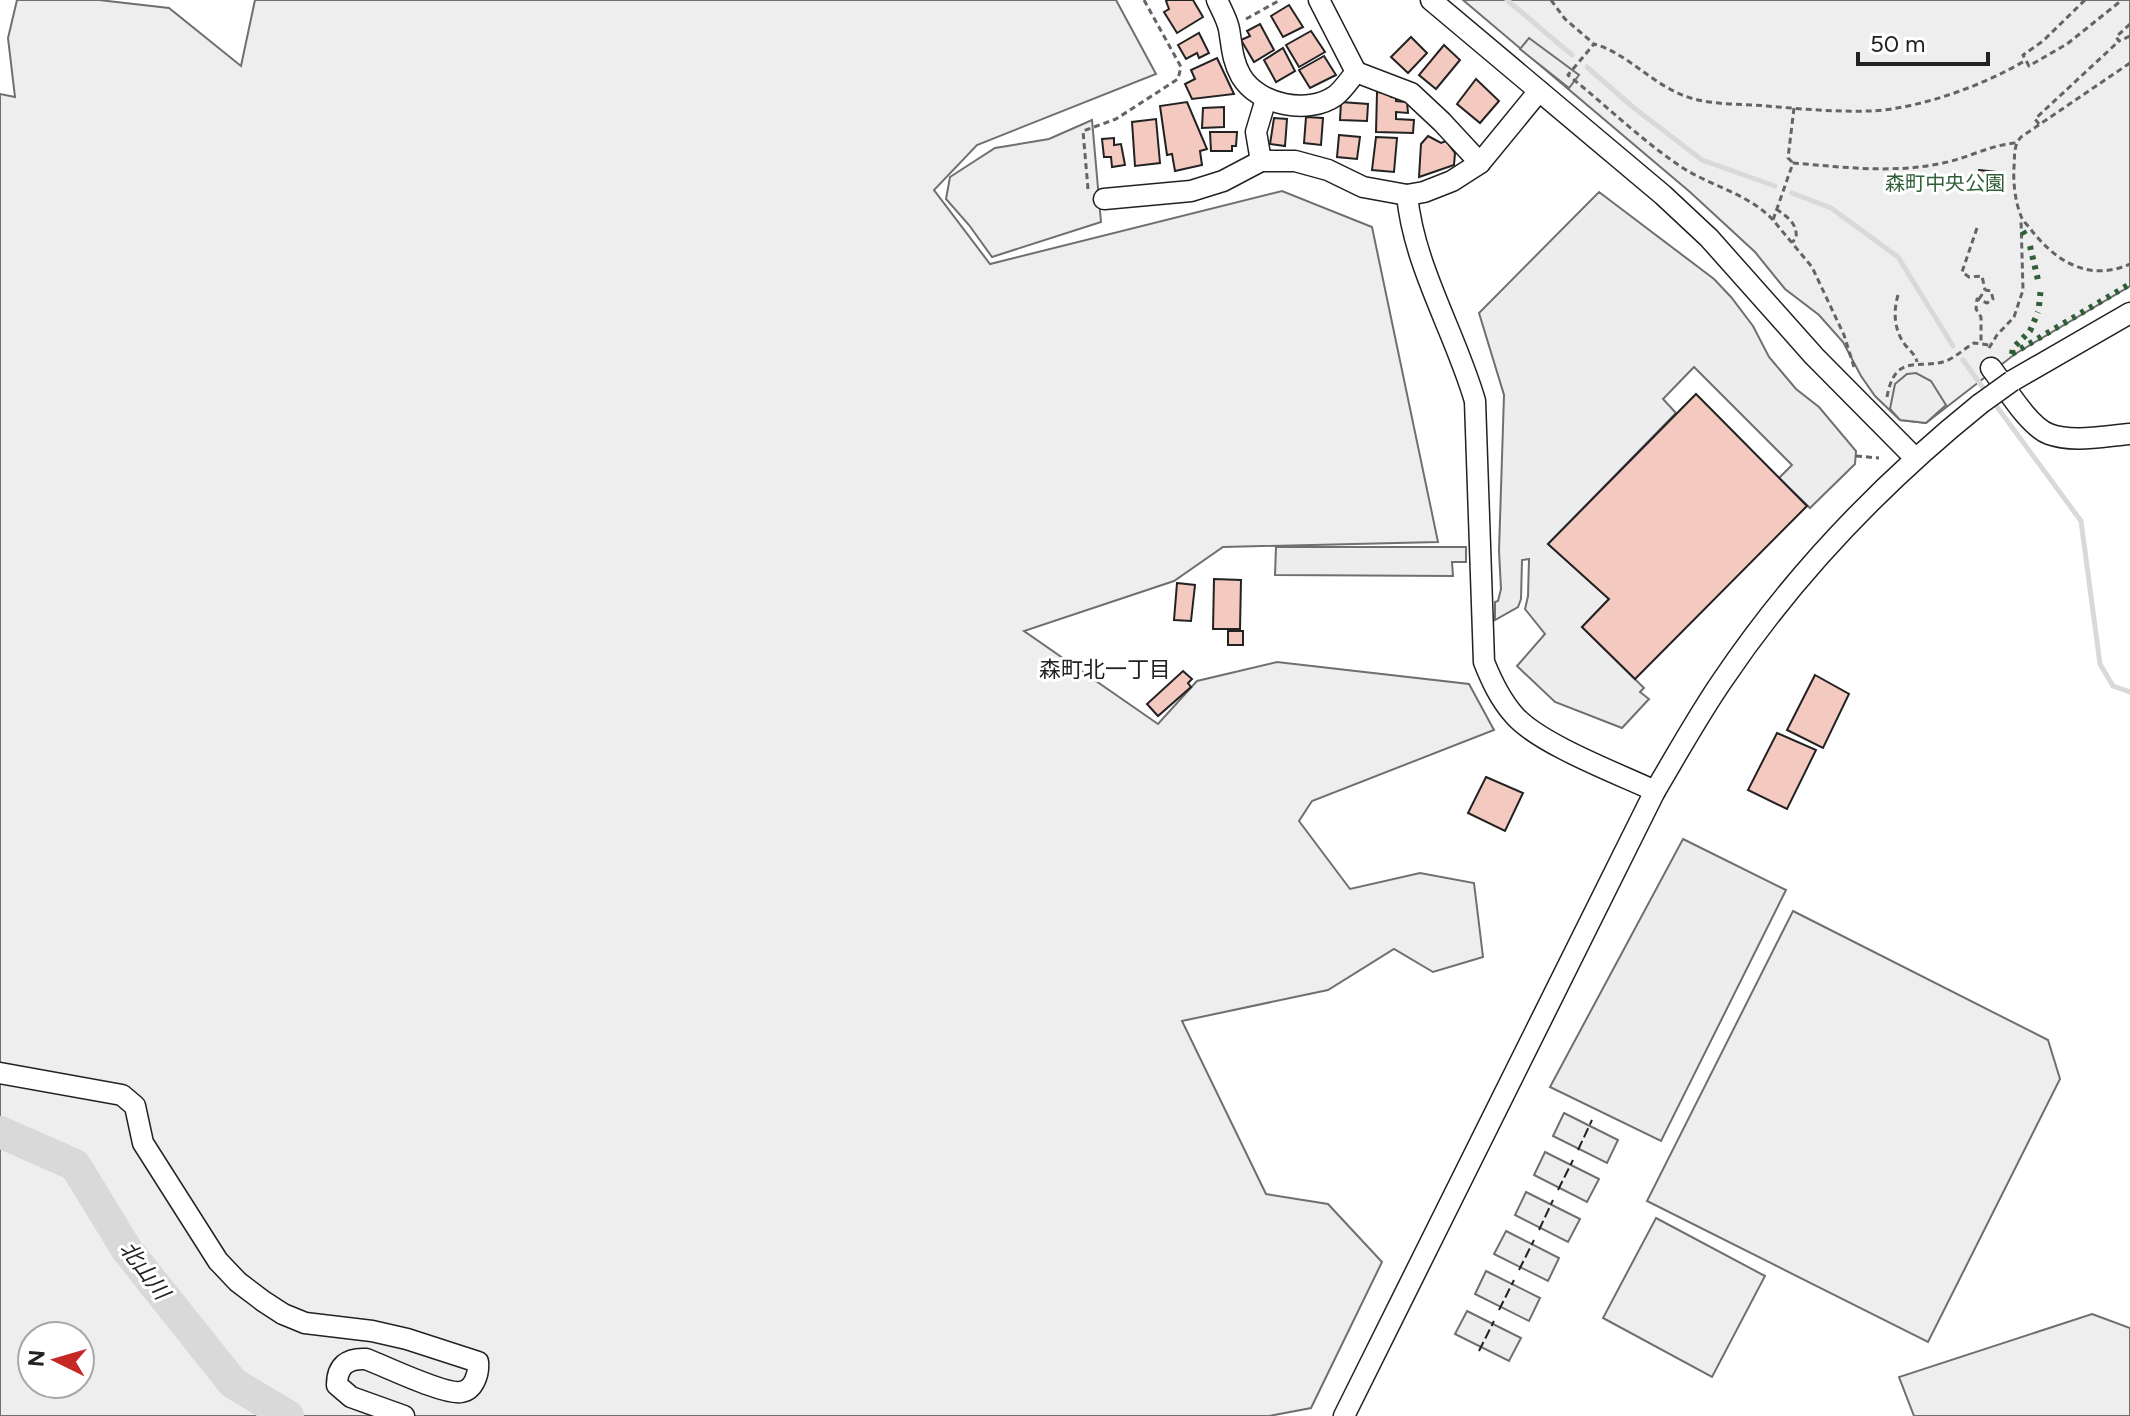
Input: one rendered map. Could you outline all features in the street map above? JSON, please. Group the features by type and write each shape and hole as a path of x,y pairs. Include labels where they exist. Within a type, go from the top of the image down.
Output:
{"street":[{"path":"1217,0 1229,29 1232,57 1243,80 1266,99 1289,105 1312,104 1335,96 1356,72"},
{"path":"1319,0 1356,72 1411,93 1480,163"},
{"path":"1431,0 1663,195 1725,253 1814,356 1915,458"},
{"path":"1104,199 1191,191 1223,181 1261,161 1295,161 1328,170 1363,187 1407,195 1424,192 1452,181 1480,163 1539,91"},
{"path":"1261,161 1256,132 1266,99"},
{"path":"1407,195 1409,219 1417,249 1466,369 1475,401 1484,662 1495,690 1516,718 1542,737 1655,791"},
{"path":"1344,1416 1655,791 1723,679 1804,576 1915,458 2012,381 2130,313"},
{"path":"1991,368 2031,420 2048,434 2078,438 2130,434"},
{"path":"0,1073 122,1095 135,1106 143,1143 218,1261 238,1282 283,1314 305,1323 372,1331 407,1339 478,1362 479,1373 469,1389 459,1393 366,1359 355,1358 344,1364 337,1373 337,1385 351,1397 404,1416"}],"path":[{"path":"1104,199 1089,201 1083,131 1116,119 1178,79 1181,67 1144,0"},
{"path":"1229,29 1280,0"},
{"path":"1551,0 1565,19 1594,44 1622,56 1656,82 1695,99 1832,111 1897,108 1941,97 2026,60"},
{"path":"2085,0 2043,41 2023,55 2029,66 2067,44 2122,0"},
{"path":"2119,41 2116,37 2130,24"},
{"path":"2039,124 2035,119 2119,41 2130,36"},
{"path":"1562,83 1594,44"},
{"path":"1794,108 1788,158 1793,163 1838,168 1942,163 1999,145 2016,143 2130,63"},
{"path":"1568,75 1647,142 1720,189 1743,196 1763,208 1812,267 1844,335 1854,370"},
{"path":"2016,143 2013,178 2021,219 2048,250 2067,263 2087,269 2102,270 2130,264"},
{"path":"1773,220 1793,163"},
{"path":"1776,209 1791,220 1797,231 1796,239 1792,242"},
{"path":"1991,368 1989,345 2014,317 2023,290 2021,219"},
{"path":"1782,230 1791,220"},
{"path":"1977,228 1962,272 1969,277 1982,276 1985,280 1985,290 1976,305 1981,317 1981,343"},
{"path":"1979,299 1985,303 1993,299 1991,291 1985,290"},
{"path":"1898,295 1894,308 1896,325 1900,338 1915,355 1917,362"},
{"path":"1880,396 1889,397 1894,375 1903,369 1916,363 1947,361 1974,343 1989,345"},
{"path":"1856,456 1879,458"}],"green space":[{"path":"17,0 99,0 169,8 241,66 255,0 1116,0 1156,74 977,145 934,190 990,264 1282,191 1372,227 1438,542 1223,547 1174,581 1024,631 1158,724 1197,681 1277,662 1469,684 1494,730 1312,801 1299,821 1350,889 1420,873 1474,883 1483,957 1433,972 1394,949 1328,990 1182,1021 1266,1194 1328,1204 1382,1262 1311,1408 1269,1416 0,1416 0,94 15,97 8,38"},
{"name":"森町中央公園","path":"1463,0 2130,0 2130,286 2015,354 1926,423 1900,420 1875,396 1843,342 1819,315 1785,289 1755,252 1690,192"},
{"path":"1092,120 1101,222 992,257 946,199 950,177 995,148 1049,139"},
{"path":"1793,911 2048,1040 2060,1079 1928,1342 1647,1201"},
{"path":"1564,1113 1618,1140 1607,1163 1553,1136"},
{"path":"1545,1152 1599,1179 1587,1202 1534,1175"},
{"path":"1526,1192 1580,1219 1568,1242 1515,1215"},
{"path":"1656,1218 1765,1276 1712,1377 1603,1318"},
{"path":"1506,1231 1559,1258 1548,1281 1494,1254"},
{"path":"1486,1271 1540,1298 1529,1321 1475,1294"},
{"path":"1467,1311 1521,1338 1509,1361 1455,1334"},
{"path":"2092,1314 2130,1328 2130,1416 1914,1416 1899,1377"}],"shaded area":[{"path":"1529,38 1579,75 1569,88 1520,49"},
{"path":"1599,192 1714,279 1753,326 1769,357 1796,389 1819,407 1856,451 1855,464 1810,508 1779,478 1792,465 1694,367 1663,399 1676,413 1548,544 1609,599 1582,627 1644,688 1640,692 1649,699 1622,728 1555,702 1517,666 1545,634 1525,609 1529,559 1522,560 1518,607 1495,620 1495,602 1501,589 1499,551 1504,395 1479,313"},
{"path":"1916,373 1931,381 1946,405 1926,423 1900,420 1890,409 1895,384 1907,374"},
{"path":"1276,547 1466,547 1466,562 1452,562 1453,576 1275,575"},
{"path":"1683,839 1786,890 1661,1141 1550,1087"}],"building":[{"path":"1168,0 1193,0 1203,17 1177,33 1164,12 1169,9"},
{"path":"1289,5 1303,27 1283,37 1271,16"},
{"path":"1260,24 1274,50 1254,62 1241,40 1250,36 1247,31"},
{"path":"1311,31 1325,52 1299,67 1286,45"},
{"path":"1199,33 1209,53 1199,58 1197,53 1186,59 1178,45"},
{"path":"1411,37 1427,53 1408,73 1391,57"},
{"path":"1444,45 1460,60 1436,89 1419,75"},
{"path":"1283,48 1295,71 1276,82 1264,60"},
{"path":"1324,56 1336,75 1310,88 1299,70"},
{"path":"1217,58 1234,94 1192,99 1185,84 1195,79 1191,70"},
{"path":"1476,79 1499,101 1480,123 1457,104"},
{"path":"1377,92 1391,93 1396,101 1407,102 1408,113 1396,112 1396,119 1414,120 1413,133 1376,132"},
{"path":"1187,102 1207,149 1200,151 1202,165 1175,171 1172,154 1167,155 1160,106"},
{"path":"1341,102 1368,104 1367,121 1340,120"},
{"path":"1224,107 1224,127 1202,128 1203,108"},
{"path":"1306,117 1323,118 1321,145 1304,143"},
{"path":"1274,118 1287,119 1285,146 1270,144"},
{"path":"1156,119 1160,163 1135,166 1132,122"},
{"path":"1210,132 1237,132 1236,146 1232,146 1232,151 1211,151"},
{"path":"1339,135 1360,137 1357,159 1337,157"},
{"path":"1428,136 1441,143 1446,141 1455,153 1454,165 1419,177 1421,144"},
{"path":"1376,137 1397,138 1394,172 1372,170"},
{"path":"1114,138 1114,145 1121,144 1125,165 1112,167 1111,157 1104,157 1102,139"},
{"path":"1979,170 1996,172 1996,181 1978,179"},
{"path":"1696,394 1807,506 1635,679 1582,627 1609,599 1548,544"},
{"path":"1214,579 1241,580 1240,629 1213,629"},
{"path":"1177,583 1195,585 1191,621 1174,620"},
{"path":"1228,631 1243,631 1243,645 1228,645"},
{"path":"1183,671 1192,679 1188,683 1191,687 1158,716 1147,704"},
{"path":"1815,675 1849,694 1823,748 1787,730"},
{"path":"1777,733 1816,750 1787,809 1748,790"},
{"path":"1486,777 1523,793 1505,831 1468,813"}],"waterway":[{"path":"1507,0 1572,55"},
{"path":"1587,67 1702,160 1775,186"},
{"path":"1792,193 1831,208 1898,257 1953,346"},
{"path":"1963,360 1986,392"},
{"path":"1992,400 2081,521 2100,664 2113,686 2130,692"},
{"name":"北山川","path":"0,1132 75,1165 127,1250 233,1383 288,1416"}],"hedge":[{"path":"2023,231 2027,238"},
{"path":"2030,246 2038,280"},
{"path":"2012,354 2130,284"},
{"path":"2039,306 2041,287"},
{"path":"2012,354 2013,348 2030,331 2038,312"}],"fence":[{"path":"1578,1150 1592,1120"},
{"path":"1558,1190 1573,1160"},
{"path":"1539,1230 1553,1200"},
{"path":"1519,1270 1534,1240"},
{"path":"1499,1310 1514,1280"},
{"path":"1479,1351 1494,1321"}],"district":[{"name":"森町北一丁目","path":"1105,669"}]}
